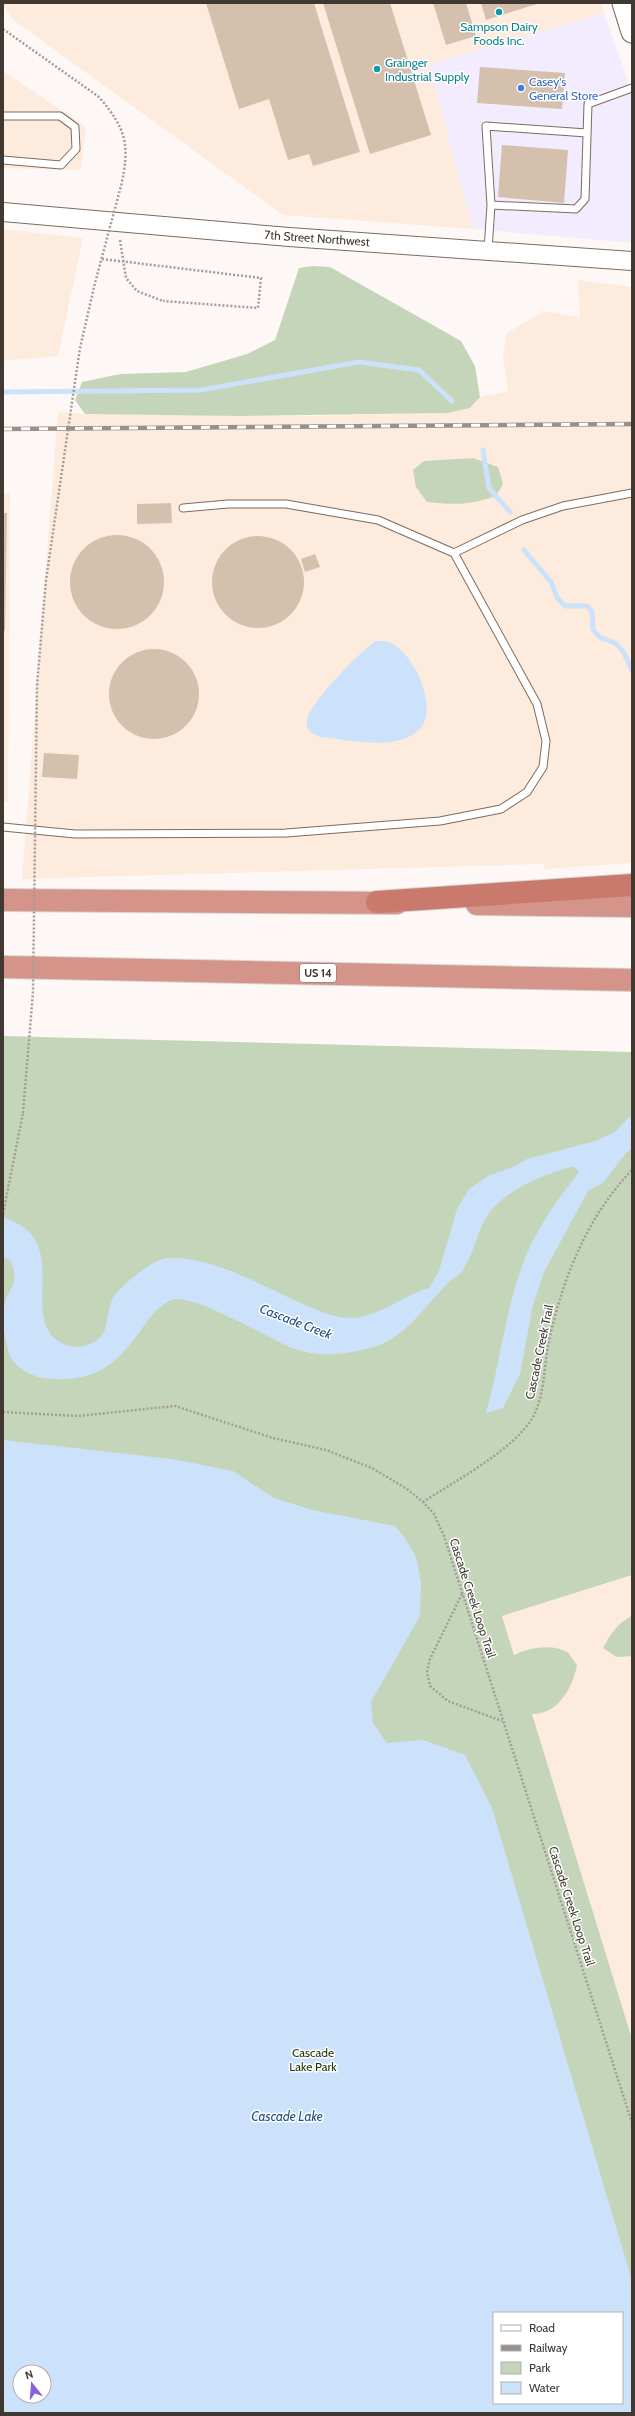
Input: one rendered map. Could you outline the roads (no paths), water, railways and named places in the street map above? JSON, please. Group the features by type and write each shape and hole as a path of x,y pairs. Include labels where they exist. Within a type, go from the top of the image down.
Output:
{"highway":[{"path":"377,902 632,885"},
{"path":"3,900 377,902 632,906"},
{"name":"US 14","path":"3,967 632,980"}],"main road":[{"path":"623,3 632,32"}],"street":[{"name":"7th Street Northwest","path":"3,212 281,236 632,261"}],"lane":[{"path":"491,205 576,209 584,199 588,104 632,88"},
{"path":"3,116 60,116 75,127 76,149 61,165 3,160"},
{"path":"488,251 491,205 486,126 587,133"},
{"path":"454,554 522,520 564,506 632,493"},
{"path":"3,827 75,834 286,833 440,821 501,809 527,792 543,767 546,741 537,704 454,554 378,520 286,504 228,504 183,508"}],"water":[{"path":"376,641 389,642 400,649 416,670 422,683 427,709 425,721 419,730 413,735 402,739 381,743 320,737 312,733 307,726 307,720 310,712 326,690 348,666"},
{"name":"Cascade Creek","path":"632,1114 632,1148 625,1154 603,1183 588,1191 544,1272 533,1305 520,1374 503,1408 486,1413 516,1284 533,1241 554,1205 579,1172 573,1166 522,1186 495,1206 489,1213 481,1228 462,1272 448,1283 414,1320 396,1336 374,1347 354,1352 334,1354 305,1352 283,1344 212,1309 181,1299 171,1300 160,1307 126,1350 106,1367 84,1377 58,1379 43,1378 33,1375 18,1366 11,1358 9,1353 3,1315 5,1302 14,1283 14,1275 11,1261 3,1257 3,1218 24,1228 36,1241 41,1258 43,1313 47,1329 61,1343 74,1347 93,1343 99,1338 106,1327 113,1298 123,1286 154,1263 168,1258 205,1262 241,1275 321,1311 337,1317 354,1318 374,1313 419,1291 429,1288 439,1271 457,1209 469,1189 488,1176 513,1167 527,1159 595,1141 615,1132"},
{"name":"Cascade Lake","path":"3,1440 172,1459 233,1471 274,1498 312,1510 395,1526 405,1538 416,1557 421,1582 420,1616 371,1702 373,1723 387,1743 423,1740 465,1755 492,1808 632,2281 632,2413 3,2413"}],"waterway":[{"path":"3,392 201,390 359,362 419,370 452,401"},
{"path":"483,450 489,488 510,512"},
{"path":"524,550 551,582 558,599 565,606 587,606 592,612 593,629 599,637 615,643 623,651 632,670"}],"railway":[{"path":"3,429 632,424"}],"place":[{"name":"Sampson Dairy Foods Inc.","path":"499,12"},
{"name":"Grainger Industrial Supply","path":"377,69"},
{"name":"Casey's General Store","path":"521,88"}],"park label":[{"name":"Cascade Lake Park","path":"313,2059"}]}
